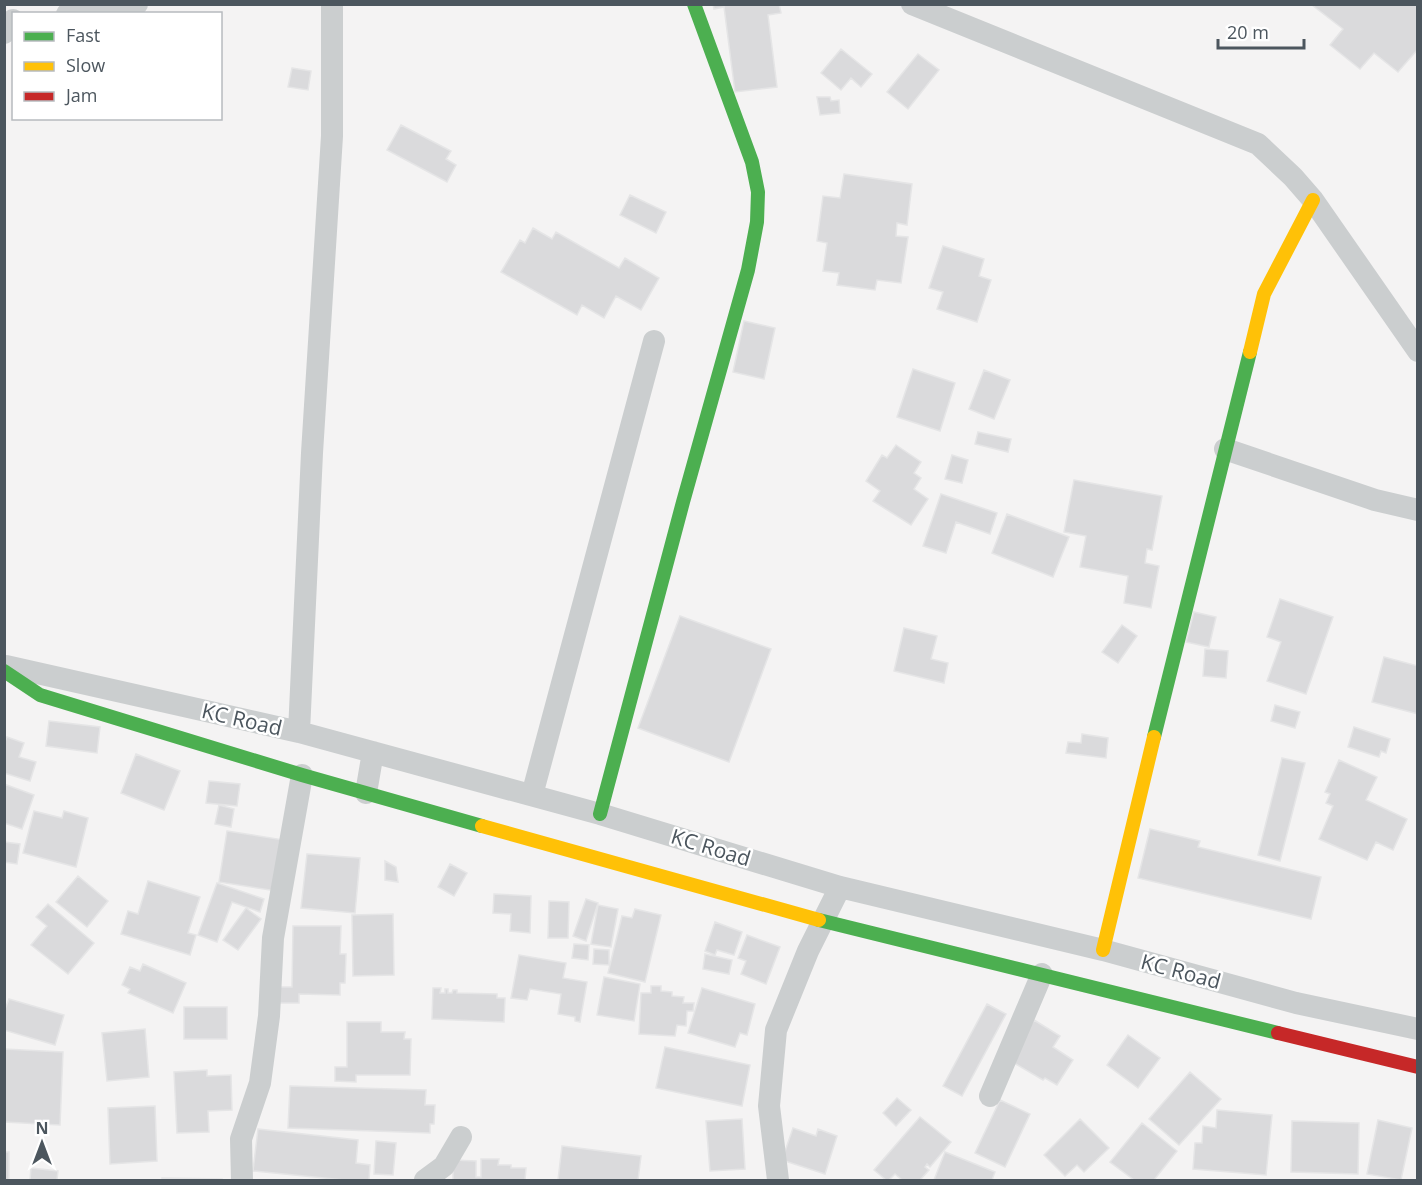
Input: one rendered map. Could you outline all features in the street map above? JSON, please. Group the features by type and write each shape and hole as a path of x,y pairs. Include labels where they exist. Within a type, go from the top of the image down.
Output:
{"street":[{"path":"81,12 137,4"},
{"path":"299,732 312,453 332,136 332,4"},
{"path":"600,814 680,513 748,270 758,206 758,192 747,148 694,4"},
{"path":"912,4 1258,144 1293,177 1313,200 1418,351"},
{"path":"1103,950 1264,294 1313,200"},
{"path":"532,795 654,341"},
{"path":"1225,449 1375,500 1418,510"},
{"name":"KC Road","path":"4,665 299,732 600,814 840,886 1103,950 1296,1002 1418,1029"},
{"path":"4,671 40,695 302,775 823,921 1418,1067"},
{"path":"366,793 373,752"},
{"path":"242,1180 241,1139 260,1083 269,1016 273,938 302,775"},
{"path":"778,1180 769,1106 776,1030 808,951 840,886"},
{"path":"990,1096 1042,975"},
{"path":"424,1180 444,1166 461,1137"}],"building":[{"path":"713,4 779,4 781,13 768,15 777,87 735,92 724,7 714,9"},
{"path":"1418,4 1418,49 1398,72 1374,53 1360,69 1330,45 1343,29 1312,5"},
{"path":"841,49 872,74 861,87 851,78 841,90 821,73"},
{"path":"918,54 939,70 908,109 887,92"},
{"path":"292,68 311,71 308,90 288,87"},
{"path":"817,97 830,97 831,101 839,100 840,113 820,115"},
{"path":"401,125 451,151 446,159 456,165 447,182 387,150"},
{"path":"844,174 912,184 907,225 897,223 896,236 908,237 901,283 877,280 875,290 837,285 839,273 823,271 827,243 817,241 823,196 840,198"},
{"path":"630,195 666,212 656,233 620,215"},
{"path":"533,228 552,239 556,232 619,268 625,258 659,278 641,310 616,296 604,318 582,305 577,315 501,272 520,240 525,243"},
{"path":"943,246 984,259 979,276 991,280 977,322 937,309 943,292 929,288"},
{"path":"744,321 775,328 764,379 733,372"},
{"path":"913,369 955,383 940,431 897,417"},
{"path":"984,370 1010,380 994,419 969,409"},
{"path":"978,432 1011,439 1008,452 975,444"},
{"path":"896,445 921,462 914,473 921,478 914,489 928,499 911,525 873,501 880,491 866,481 882,455 887,458"},
{"path":"952,455 968,460 962,483 945,479"},
{"path":"1074,480 1162,496 1152,550 1147,549 1145,563 1159,566 1151,608 1124,603 1128,576 1080,567 1086,536 1064,532"},
{"path":"941,494 997,513 990,534 956,522 946,553 923,546"},
{"path":"1007,514 1069,537 1053,577 992,553"},
{"path":"1280,599 1333,617 1306,694 1267,681 1281,642 1267,637"},
{"path":"1194,612 1216,617 1209,647 1186,642"},
{"path":"680,616 771,649 729,762 638,728"},
{"path":"1122,625 1137,636 1118,663 1102,652"},
{"path":"904,628 937,636 931,659 948,663 944,683 894,671"},
{"path":"1205,649 1228,651 1226,678 1203,676"},
{"path":"1384,657 1418,666 1418,714 1372,702"},
{"path":"1275,705 1300,712 1295,728 1271,721"},
{"path":"49,721 100,727 97,753 46,746"},
{"path":"1354,727 1390,739 1386,753 1381,751 1379,757 1348,747"},
{"path":"1082,734 1108,738 1106,758 1066,753 1068,742 1081,743"},
{"path":"7,737 24,743 19,757 36,762 30,781 4,773 4,744"},
{"path":"136,754 180,771 164,810 121,793"},
{"path":"1282,758 1305,763 1280,861 1258,855"},
{"path":"1339,760 1377,777 1366,800 1407,819 1393,850 1376,842 1367,860 1319,839 1333,806 1326,803 1330,794 1325,792"},
{"path":"209,781 240,784 237,806 206,803"},
{"path":"4,784 34,795 22,829 4,823"},
{"path":"219,805 234,809 231,827 215,824"},
{"path":"34,811 62,818 64,811 88,818 76,867 23,853"},
{"path":"1150,829 1200,841 1198,847 1321,877 1311,919 1138,878"},
{"path":"227,831 284,840 276,891 219,882"},
{"path":"4,842 20,844 17,864 4,862"},
{"path":"307,854 360,858 355,913 301,908"},
{"path":"385,861 396,867 398,882 385,880"},
{"path":"450,864 467,873 454,896 438,887"},
{"path":"78,876 108,901 87,927 56,902"},
{"path":"148,881 200,897 188,933 196,935 190,955 121,934 128,911 138,914"},
{"path":"217,883 264,899 260,912 232,902 217,942 198,935"},
{"path":"494,894 531,896 530,933 510,931 511,914 493,913"},
{"path":"586,899 598,903 586,941 573,936"},
{"path":"549,901 569,902 568,938 548,938"},
{"path":"48,904 94,943 68,974 31,945 47,926 36,917"},
{"path":"598,905 618,909 611,947 591,944"},
{"path":"246,908 261,919 238,950 223,940"},
{"path":"635,909 661,915 645,982 608,973 622,916 632,918"},
{"path":"393,914 394,975 353,976 352,915"},
{"path":"715,922 742,932 734,955 717,950 715,955 705,951"},
{"path":"293,926 341,926 340,954 346,954 345,983 340,983 340,995 299,994 299,1003 270,1003 270,987 292,987"},
{"path":"747,935 780,947 766,984 741,974 746,961 738,958"},
{"path":"574,944 589,945 588,960 572,958"},
{"path":"594,949 609,950 609,965 593,964"},
{"path":"705,954 732,960 729,974 703,969"},
{"path":"519,955 566,963 563,978 587,982 580,1022 575,1021 575,1017 558,1014 561,994 530,989 527,1000 511,998"},
{"path":"143,964 186,983 173,1013 128,993 130,989 122,985 130,967 140,971"},
{"path":"604,977 640,984 634,1021 597,1015"},
{"path":"651,986 661,986 661,991 672,992 672,996 684,997 683,1003 694,1003 693,1011 687,1011 686,1026 677,1025 675,1036 639,1034 641,993 651,993"},
{"path":"433,988 441,988 440,993 445,993 445,989 448,989 448,993 457,990 457,993 497,994 497,998 505,998 504,1022 432,1019"},
{"path":"702,988 755,1004 747,1035 740,1033 735,1047 688,1033"},
{"path":"9,999 64,1015 55,1045 4,1030 4,1012"},
{"path":"987,1004 1006,1014 962,1096 943,1086"},
{"path":"184,1007 227,1007 227,1039 184,1039"},
{"path":"1034,1020 1060,1036 1053,1047 1073,1060 1057,1085 1045,1078 1043,1080 1009,1060"},
{"path":"347,1022 381,1022 381,1032 405,1032 404,1039 411,1039 410,1075 356,1075 356,1082 335,1081 335,1067 347,1067"},
{"path":"145,1029 149,1077 107,1081 102,1033"},
{"path":"1128,1035 1160,1058 1138,1088 1107,1065"},
{"path":"665,1047 750,1065 742,1106 656,1088"},
{"path":"4,1049 63,1052 60,1125 4,1122"},
{"path":"207,1070 207,1076 231,1075 232,1110 208,1111 209,1132 177,1133 174,1072"},
{"path":"1190,1072 1221,1099 1179,1145 1149,1119"},
{"path":"290,1086 426,1090 425,1105 435,1105 434,1124 430,1124 430,1133 288,1128"},
{"path":"897,1098 911,1110 896,1126 883,1113"},
{"path":"1000,1100 1030,1114 1005,1167 975,1153"},
{"path":"155,1106 157,1161 110,1164 108,1108"},
{"path":"1217,1110 1272,1115 1266,1175 1193,1169 1195,1143 1202,1143 1203,1126 1216,1128"},
{"path":"920,1117 951,1142 930,1167 927,1164 925,1167 929,1170 920,1180 902,1180 895,1174 886,1180 874,1170"},
{"path":"742,1119 745,1169 710,1171 706,1121"},
{"path":"1080,1119 1109,1148 1084,1172 1077,1165 1065,1176 1044,1155"},
{"path":"1378,1120 1412,1128 1401,1180 1367,1174"},
{"path":"1292,1121 1359,1123 1358,1174 1291,1172"},
{"path":"1142,1123 1177,1151 1154,1180 1134,1180 1110,1162"},
{"path":"793,1128 816,1136 818,1129 837,1136 825,1174 782,1160"},
{"path":"258,1129 358,1140 356,1163 370,1165 369,1180 344,1180 253,1171"},
{"path":"376,1141 396,1143 393,1175 374,1174"},
{"path":"562,1146 641,1156 638,1180 558,1180"},
{"path":"4,1152 9,1152 9,1180 4,1180"},
{"path":"945,1152 995,1172 992,1180 934,1180"},
{"path":"481,1159 499,1159 498,1165 526,1168 525,1180 453,1180 453,1160 476,1161 476,1177 481,1177"},
{"path":"31,1168 58,1171 57,1180 30,1180"},
{"path":"162,1178 222,1179 222,1180 162,1180"}],"traffic: fast":[{"path":"600,814 683,502 748,270 757,222 758,192 752,162 694,4"},
{"path":"1154,737 1250,352"},
{"path":"4,671 40,695 302,775 482,826"},
{"path":"819,920 1278,1033"}],"traffic: slow":[{"path":"1250,352 1264,294 1313,200"},
{"path":"1103,950 1154,737"},
{"path":"482,826 819,920"}],"traffic: jam":[{"path":"1278,1033 1418,1067"}]}
